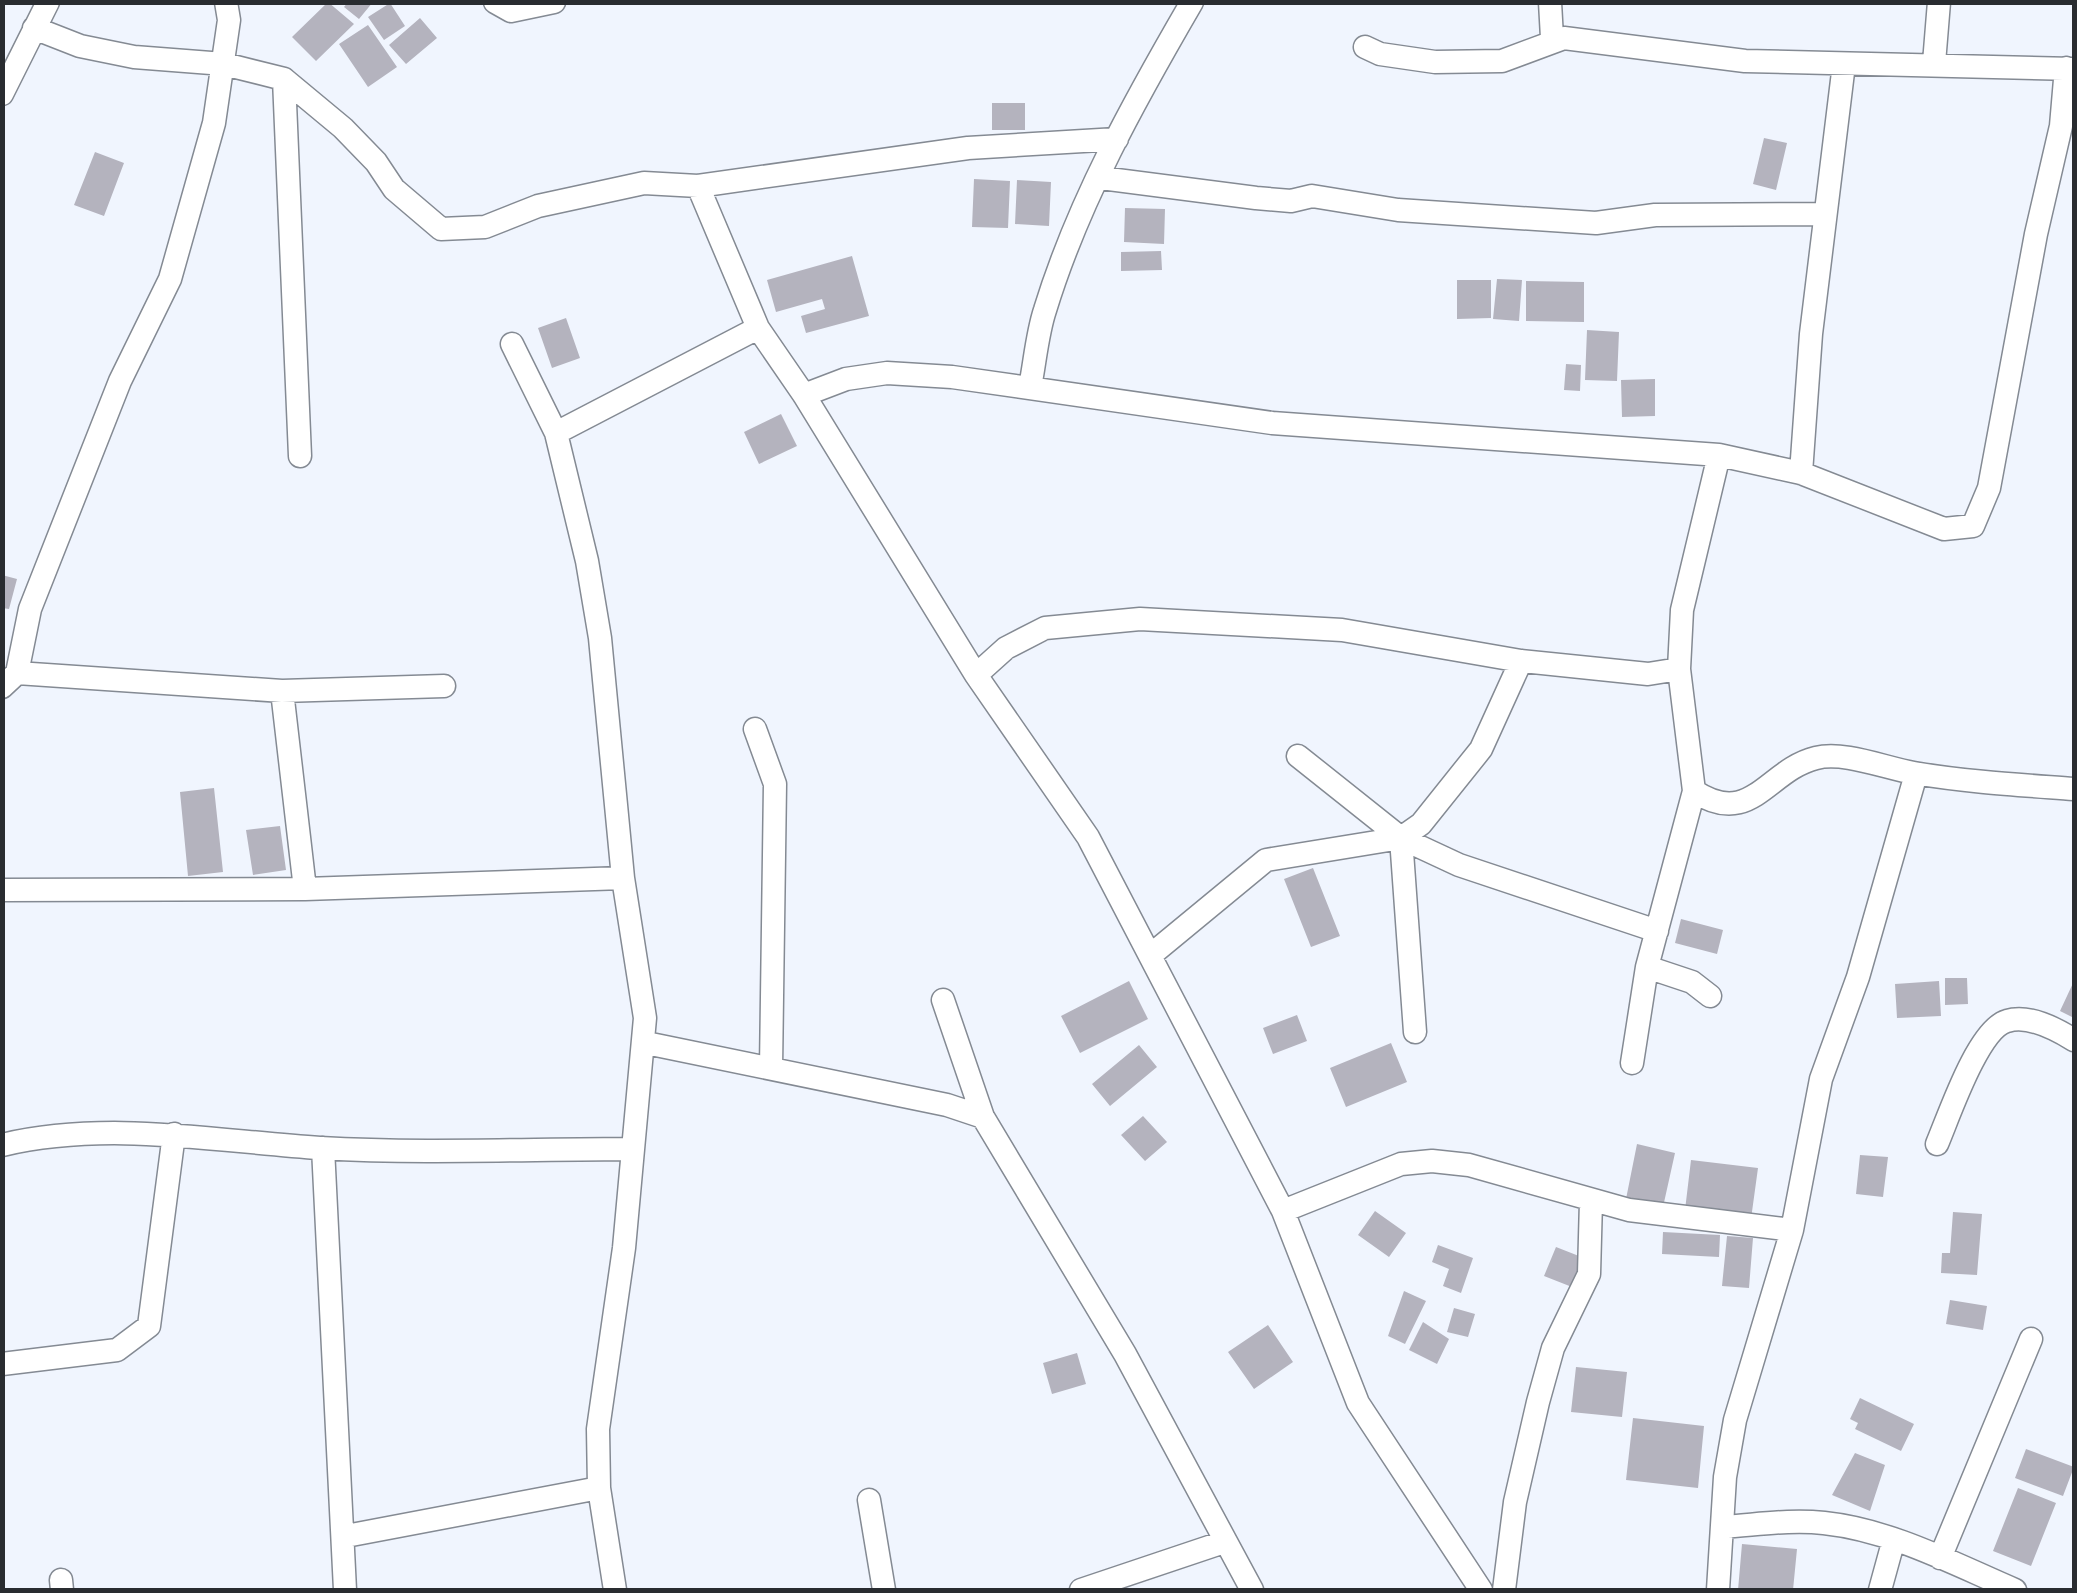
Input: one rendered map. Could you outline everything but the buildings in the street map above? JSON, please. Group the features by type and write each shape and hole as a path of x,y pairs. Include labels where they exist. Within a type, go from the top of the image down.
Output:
{"street":[{"path":"2,94 10,57 34,28 48,2"},
{"path":"226,2 224,64 214,123 170,279 120,381 30,609 10,680 282,691 444,686"},
{"path":"494,2 512,11 554,2"},
{"path":"1030,387 1043,314 1075,230 1117,139 1192,2"},
{"path":"1550,2 1552,38"},
{"path":"1934,62 1939,2"},
{"path":"34,28 80,46 134,58 224,64 284,79 342,128 376,162 394,189 442,229 485,227 538,206 644,183 698,186 968,148 1117,139"},
{"path":"804,395 846,378 887,373 1030,387 1272,423 1719,456 1801,473 1944,529 1973,526 1989,488 2070,68 1934,62 1746,61 1552,38 1502,61 1436,62 1380,54 1366,47"},
{"path":"1801,473 1824,214 1844,64"},
{"path":"284,79 300,456"},
{"path":"1101,178 1256,198 1291,201 1312,196 1398,210 1596,223 1655,215 1824,214"},
{"path":"698,186 758,328 804,395 976,675 1088,837 1282,1211 1358,1403 1481,1590"},
{"path":"556,433 758,328"},
{"path":"512,344 556,433 600,638 623,878 646,1043 598,1428 599,1488 615,1590"},
{"path":"1632,1063 1646,966 1694,791 1679,670 1682,610 1719,456"},
{"path":"976,675 1006,648 1045,628 1140,619 1342,630 1521,661 1648,674 1679,670"},
{"path":"1152,954 1266,860 1400,838 1422,824 1481,749 1521,661"},
{"path":"282,691 304,888"},
{"path":"755,728 775,784 771,1068"},
{"path":"1298,756 1400,838 1460,865 1657,931"},
{"path":"1694,791 1710,801 1744,803 1803,762 1820,756 1916,774 2074,789"},
{"path":"1718,1590 1735,1420 1792,1230 1822,1079 1858,976 1916,774"},
{"path":"1400,838 1415,1032"},
{"path":"2,890 304,888 623,878"},
{"path":"1646,966 1692,982 1710,996"},
{"path":"943,1000 983,1117 1125,1354 1252,1590"},
{"path":"1937,1144 1985,1036 2004,1021 2025,1020 2074,1040"},
{"path":"646,1043 947,1105 983,1117"},
{"path":"2,1144 54,1132 174,1134 323,1148 633,1149"},
{"path":"2,1364 117,1350 150,1326 174,1134"},
{"path":"323,1148 346,1536 345,1590"},
{"path":"1282,1211 1400,1164 1432,1161 1468,1165 1591,1201 1792,1230"},
{"path":"1504,1590 1516,1502 1538,1402 1553,1348 1589,1274 1591,1201"},
{"path":"1940,1558 2031,1339"},
{"path":"346,1536 599,1488"},
{"path":"868,1500 884,1590"},
{"path":"1722,1527 1822,1523 1894,1539 2015,1590"},
{"path":"1880,1590 1894,1539"},
{"path":"1081,1590 1224,1542"}]}
